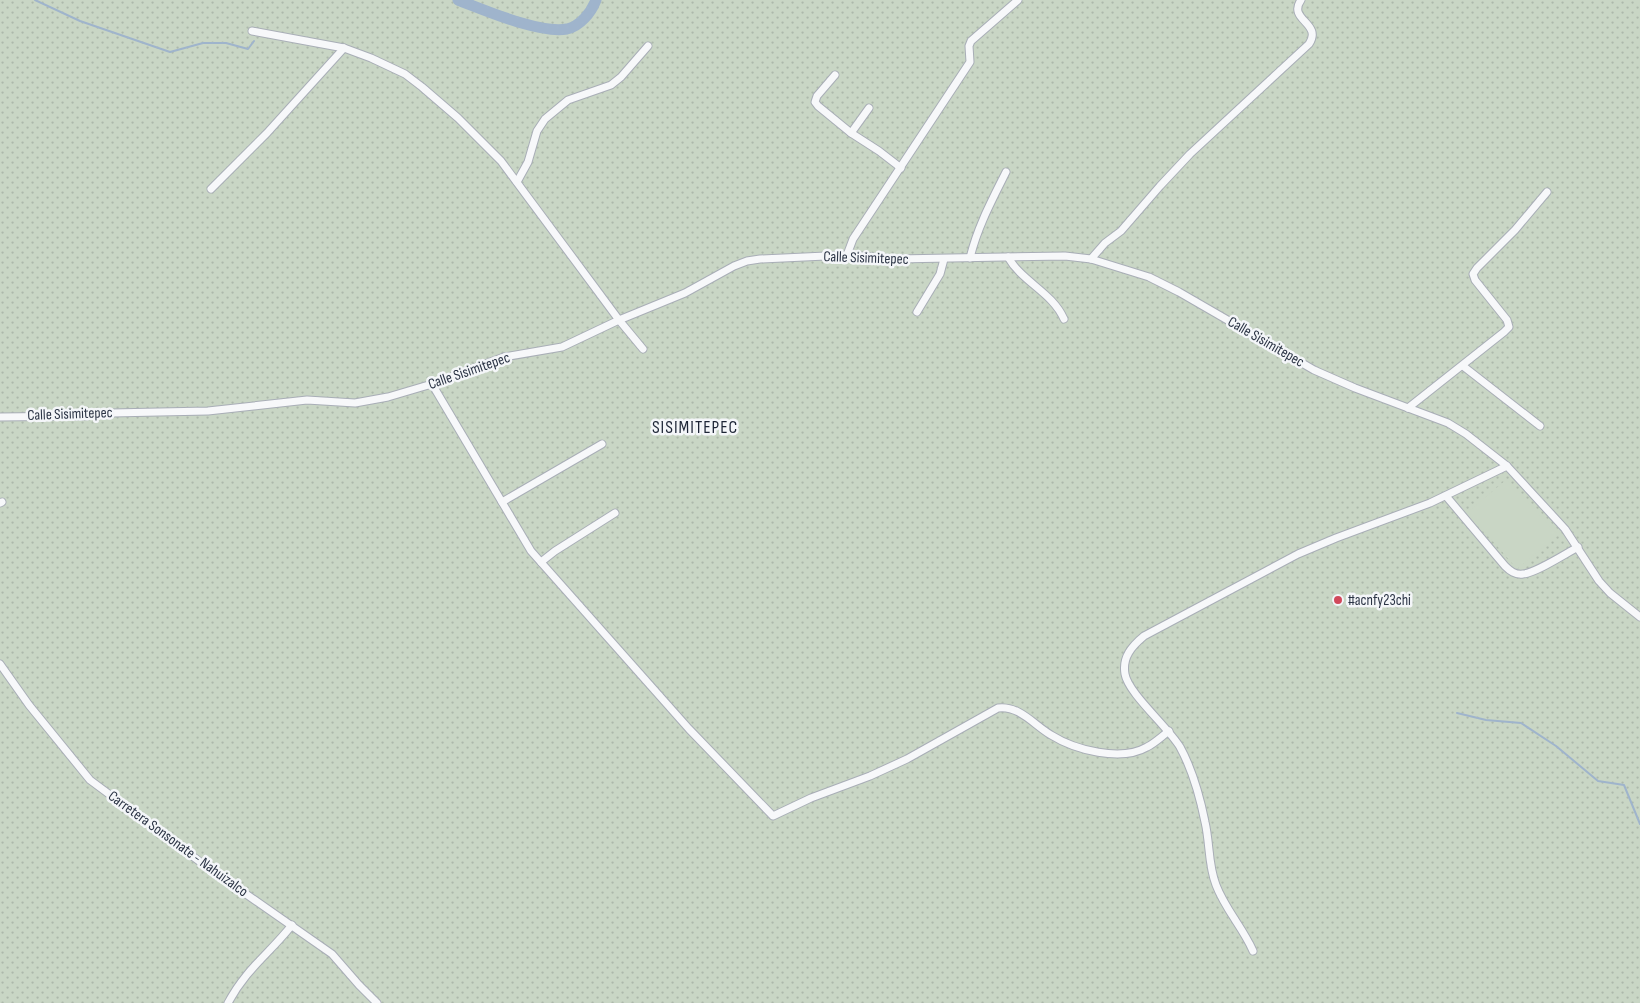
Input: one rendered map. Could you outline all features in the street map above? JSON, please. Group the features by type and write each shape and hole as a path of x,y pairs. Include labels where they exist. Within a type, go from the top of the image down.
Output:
{"street":[{"path":"847,255 853,239 970,62 969,46 971,41 1018,0"},
{"path":"1091,258 1105,243 1121,231 1190,154 1309,44 1313,38 1313,32 1297,11 1301,0"},
{"path":"252,31 344,48 405,74 422,87 487,147 518,182 619,320 643,349"},
{"path":"518,182 528,162 537,131 545,119 568,100 611,85 621,77 648,46"},
{"path":"210,189 267,133 344,48"},
{"path":"834,75 817,96 815,102 851,133 901,168"},
{"path":"851,133 869,108"},
{"path":"970,258 982,220 1006,172"},
{"path":"1408,408 1463,366 1509,327 1507,320 1475,280 1473,274 1476,268 1515,230 1547,192"},
{"name":"Calle Sisimitepec","path":"0,417 208,411 315,400 355,403 388,397 432,384 504,357 562,347 619,320 685,293 734,266 747,261 771,258 847,255 896,259 1065,256 1091,258 1149,277 1179,292 1314,370 1355,388 1448,423 1466,434 1507,466 1551,512 1578,547 1599,581 1640,617"},
{"path":"1008,257 1018,270 1059,308 1064,318"},
{"path":"917,312 940,274 944,259"},
{"path":"1463,366 1540,426"},
{"path":"432,384 531,551 699,741 774,816 811,798 870,776 907,759 998,708 1007,707 1017,711 1051,736 1071,745 1099,752 1126,754 1147,748 1169,731"},
{"path":"502,502 602,444"},
{"path":"1253,951 1248,938 1216,885 1212,870 1206,822 1192,774 1180,747 1169,731 1134,691 1125,676 1125,660 1132,647 1144,636 1298,554 1446,496 1507,466"},
{"path":"1446,496 1505,566 1514,573 1523,574 1532,571 1578,547"},
{"path":"541,562 615,513"},
{"name":"Carretera Sonsonate - Nahuizalco","path":"0,664 29,706 90,780 203,864 332,954 359,985 378,1003"},
{"path":"228,1003 248,971 277,943 292,925"}],"green space":[{"path":"0,0 1640,0 1640,1003 0,1003"},
{"path":"1507,479 1558,535 1517,569 1468,512"}],"waterway":[{"path":"35,0 80,21 170,52 203,43 226,43 248,49 254,41"},
{"path":"458,0 527,25 555,30 567,29 581,22 591,10 596,0"},
{"path":"1457,713 1486,720 1521,723 1556,746 1598,781 1624,785 1640,824"}],"place":[{"name":"#acnfy23chi","path":"1338,600"}],"district":[{"name":"SISIMITEPEC","path":"695,427"}]}
